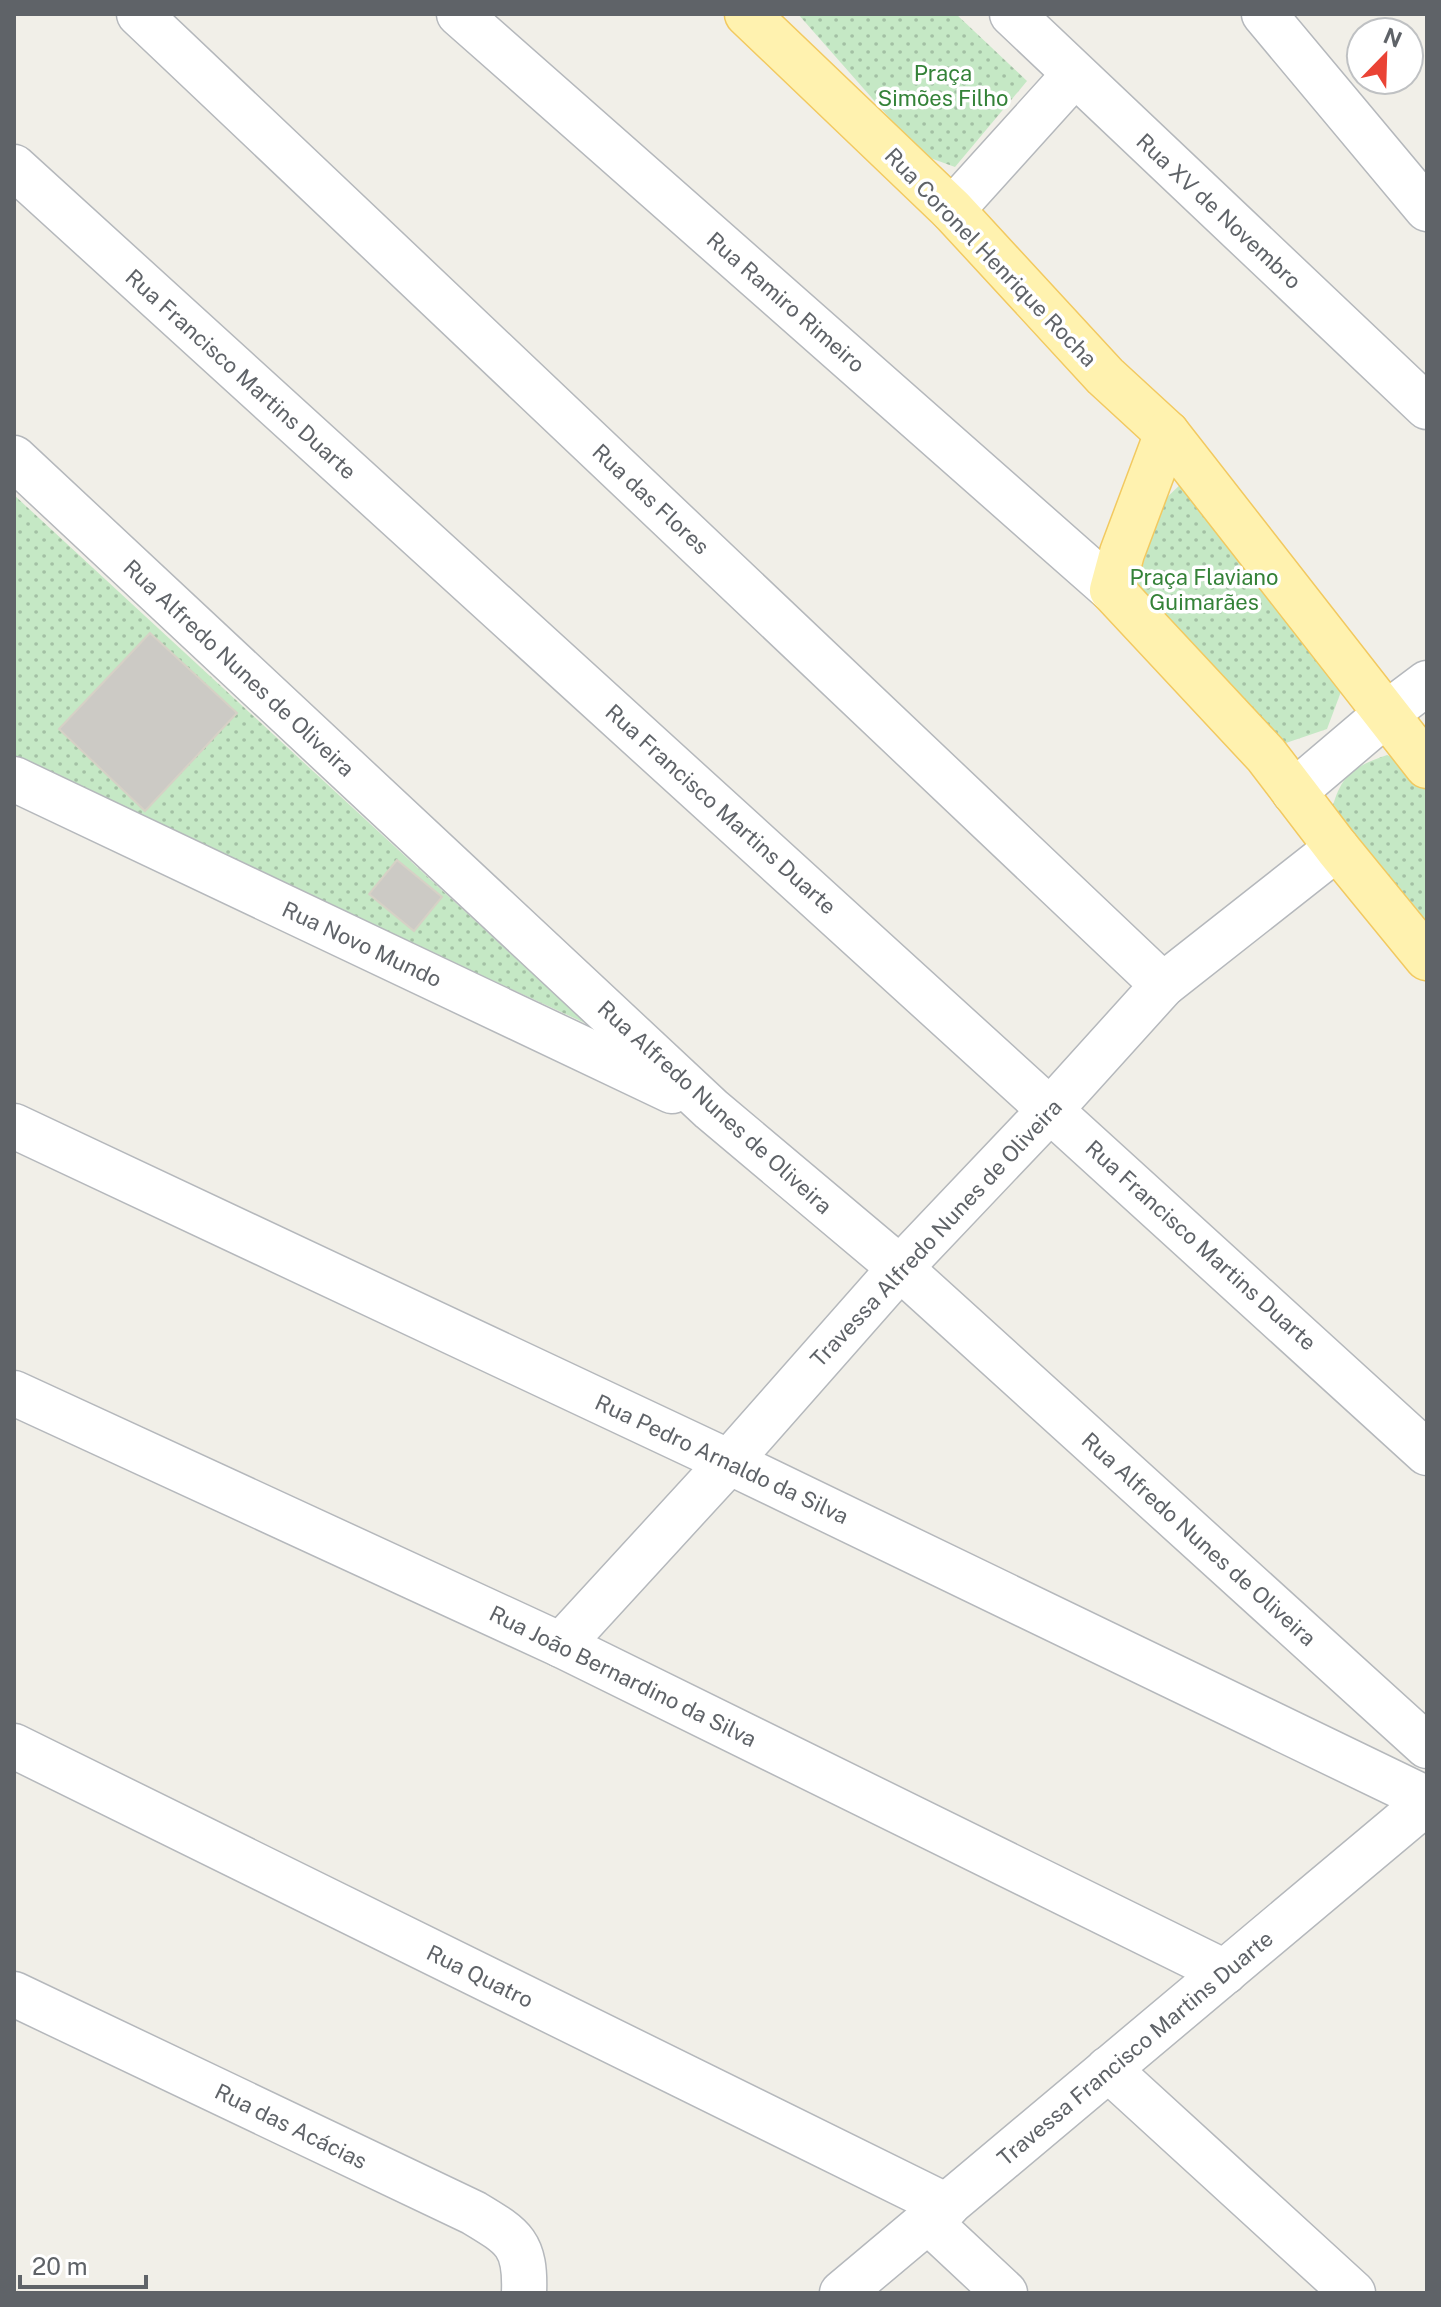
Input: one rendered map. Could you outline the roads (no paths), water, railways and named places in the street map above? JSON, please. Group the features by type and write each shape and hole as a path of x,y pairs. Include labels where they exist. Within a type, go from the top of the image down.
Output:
{"main road":[{"name":"Rua Coronel Henrique Rocha","path":"747,14 952,210 1105,376 1167,433 1427,766"},
{"path":"1167,433 1122,553 1112,590 1266,755 1427,958"}],"street":[{"name":"Rua das Flores","path":"139,14 1163,985"},
{"name":"Rua Ramiro Rimeiro","path":"459,14 1112,590"},
{"name":"Rua XV de Novembro","path":"1012,14 1427,407"},
{"path":"1264,14 1427,209"},
{"path":"952,210 1074,75"},
{"name":"Rua Francisco Martins Duarte","path":"14,167 1427,1453"},
{"name":"Rua Alfredo Nunes de Oliveira","path":"14,458 711,1109 900,1268 1427,1746"},
{"path":"1294,792 1427,683"},
{"name":"Rua Novo Mundo","path":"14,779 711,1109"},
{"name":"Travessa Alfredo Nunes de Oliveira","path":"561,1645 729,1462 900,1268 1163,985 1337,848"},
{"name":"Rua Pedro Arnaldo da Silva","path":"14,1126 729,1462 1427,1800"},
{"name":"Rua João Bernardino da Silva","path":"14,1393 561,1645 1225,1972"},
{"name":"Rua Quatro","path":"14,1746 937,2214 1005,2293"},
{"name":"Travessa Francisco Martins Duarte","path":"842,2293 1427,1800"},
{"name":"Rua das Acácias","path":"14,1994 483,2218 508,2236 521,2251 525,2268 524,2293"},
{"path":"1108,2069 1353,2293"}],"park label":[{"name":"Praça Simões Filho","path":"943,86"},
{"name":"Praça Flaviano Guimarães","path":"1204,590"}]}
